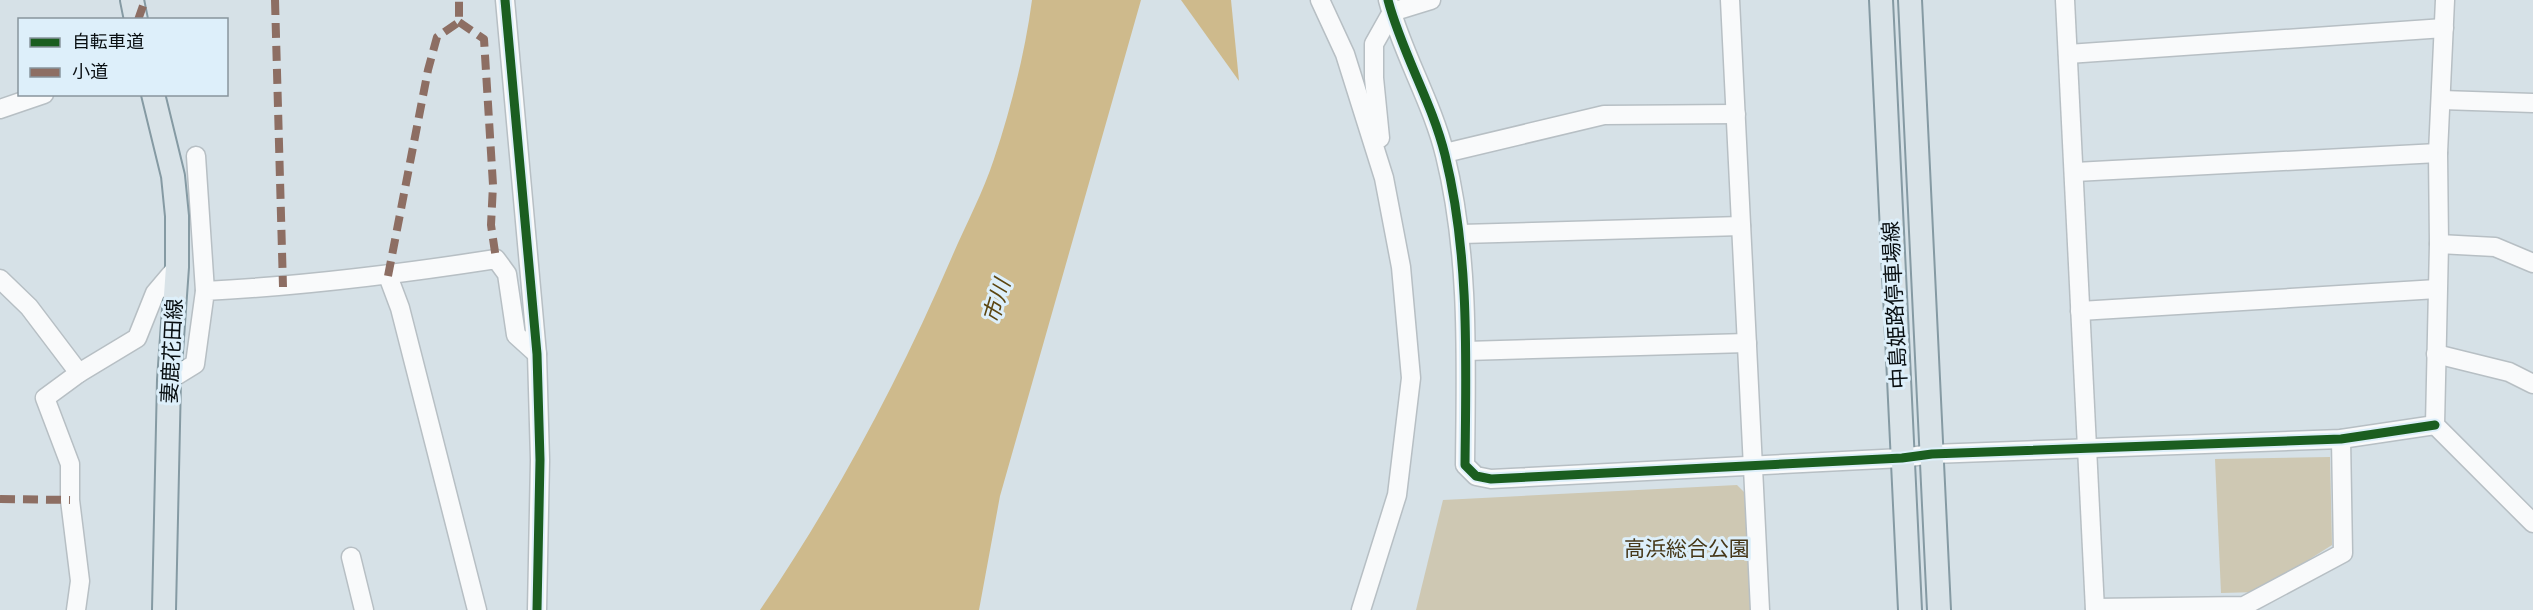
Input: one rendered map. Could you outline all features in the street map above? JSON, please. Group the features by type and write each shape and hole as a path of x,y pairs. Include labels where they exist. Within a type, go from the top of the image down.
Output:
{"main road":[{"path":"132,0 136,18"},
{"name":"中島姫路停車場線","path":"1881,0 1910,610"},
{"name":"中島姫路停車場線","path":"1910,0 1939,610"},
{"name":"妻鹿花田線","path":"153,96 173,176 177,216 177,267 169,380 164,610"}],"street":[{"path":"505,0 537,354 540,460 537,610"},
{"path":"1320,0 1346,54 1384,178"},
{"path":"1390,6 1431,0"},
{"path":"1730,0 1760,610"},
{"path":"2065,0 2095,609 2245,608 2343,553 2341,439"},
{"path":"2445,0 2438,153 2439,244 2434,425 2533,523"},
{"path":"1361,610 1397,495 1411,378 1401,267 1384,178 1374,78 1374,44 1390,6"},
{"path":"1390,6 1445,153 1461,234 1466,351 1465,465 1476,476 1491,479 1902,458 1932,454 2341,439 2434,425"},
{"path":"2068,54 2444,28"},
{"path":"0,109 38,96"},
{"path":"2442,100 2533,103"},
{"path":"1445,153 1604,115 1736,114"},
{"path":"2075,172 2438,153"},
{"path":"169,380 195,364 205,291 196,156"},
{"path":"177,216 201,207"},
{"path":"1461,234 1741,226"},
{"path":"2439,244 2495,247 2533,263"},
{"path":"205,291 283,287 388,276 496,259 507,274 516,335 537,354"},
{"path":"76,610 80,582 70,500 70,464 45,398 80,373 137,338 155,292 177,267"},
{"path":"388,276 400,308 477,610"},
{"path":"0,279 29,307 80,373"},
{"path":"2080,310 2437,289"},
{"path":"1466,351 1747,342"},
{"path":"2436,354 2509,372 2533,384"},
{"path":"351,557 364,610"}],"green space":[{"path":"2330,457 2332,545 2258,592 2221,593 2215,459"},
{"name":"高浜総合公園","path":"1737,485 1745,493 1751,610 1416,610 1443,500"}],"water":[{"name":"市川","path":"1032,0 1141,0 1000,496 979,610 760,610 814,526 864,439 931,305 990,172 1012,100 1026,40"},
{"path":"1181,0 1231,0 1239,81"}],"marked path":[{"path":"139,18 145,0"},
{"path":"275,0 283,287"},
{"path":"388,276 428,70 437,37 459,22 459,0"},
{"path":"459,22 484,39 493,185 491,225 496,259"},
{"path":"0,499 70,500"}],"cycle path":[{"path":"505,0 537,354 540,460 537,610"},
{"path":"1388,0 1439,135 1453,193 1463,270 1465,309 1465,465 1476,476 1491,479 1902,458 1932,454 2341,439 2435,425"}]}
